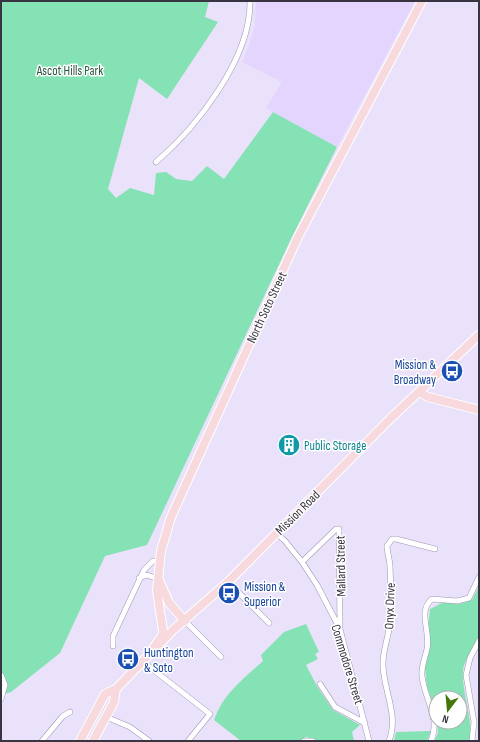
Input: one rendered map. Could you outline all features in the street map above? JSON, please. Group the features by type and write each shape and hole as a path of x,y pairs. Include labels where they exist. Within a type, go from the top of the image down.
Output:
{"main road":[{"name":"North Soto Street","path":"152,650 162,636 163,630 157,591 160,561 166,529 178,500 298,237 422,1"},
{"name":"Mission Road","path":"80,741 105,694 116,689 152,650 228,582 419,392 479,335"},
{"path":"419,392 428,397 479,410"},
{"path":"158,579 169,604 185,621"},
{"path":"93,741 114,702 116,689"}],"street":[{"path":"156,162 187,131 209,103 233,64 243,46 248,26 250,1"},
{"name":"Mallard Street","path":"302,562 339,529 340,629"},
{"name":"Commodore Street","path":"276,533 285,541 302,562 318,585 340,629 369,741"},
{"name":"Onyx Drive","path":"389,741 393,721 383,667 384,653 390,630 390,566 387,546 392,539 396,538 435,549"},
{"path":"113,646 113,636 139,578 149,564 154,561 160,561"},
{"path":"139,578 147,575 158,579"},
{"path":"431,741 434,731 433,713 422,673 428,642 425,621 426,607 432,599 457,601 469,598 479,577"},
{"path":"228,582 269,623"},
{"path":"185,621 221,657"},
{"path":"472,741 474,722 466,675 470,658 479,641"},
{"path":"142,661 210,714 188,741"},
{"path":"1,675 6,685 1,700"},
{"path":"320,684 335,707 365,723"},
{"path":"42,741 47,733 63,716 70,712"},
{"path":"106,717 130,727 150,741"},
{"path":"304,741 313,741"}],"shaded area":[{"path":"256,1 415,1 337,147 266,108 282,82 242,62 250,43 255,25"}],"green space":[{"name":"Ascot Hills Park","path":"1,1 209,1 205,17 218,22 167,99 139,78 108,189 116,198 130,188 154,195 156,173 166,172 176,179 192,181 207,166 224,179 273,112 337,147 291,239 147,545 105,556 60,653 11,692 1,695"},
{"path":"479,586 479,634 465,662 463,671 464,690 428,690 425,668 430,641 428,627 430,609 446,601 459,604 472,600"},
{"path":"306,624 319,652 315,654 318,659 306,665 318,688 333,710 360,725 352,732 354,741 320,741 306,737 300,741 241,741 214,720 223,702 234,688 263,661 261,655 284,632"},
{"path":"468,712 471,732 470,741 434,741 438,733 438,730 468,730"},
{"path":"431,731 427,741 394,741 396,732"}],"place":[{"name":"Mission & Broadway","path":"452,371"},
{"name":"Public Storage","path":"289,445"},
{"name":"Mission & Superior","path":"229,593"},
{"name":"Huntington & Soto","path":"128,659"}]}
